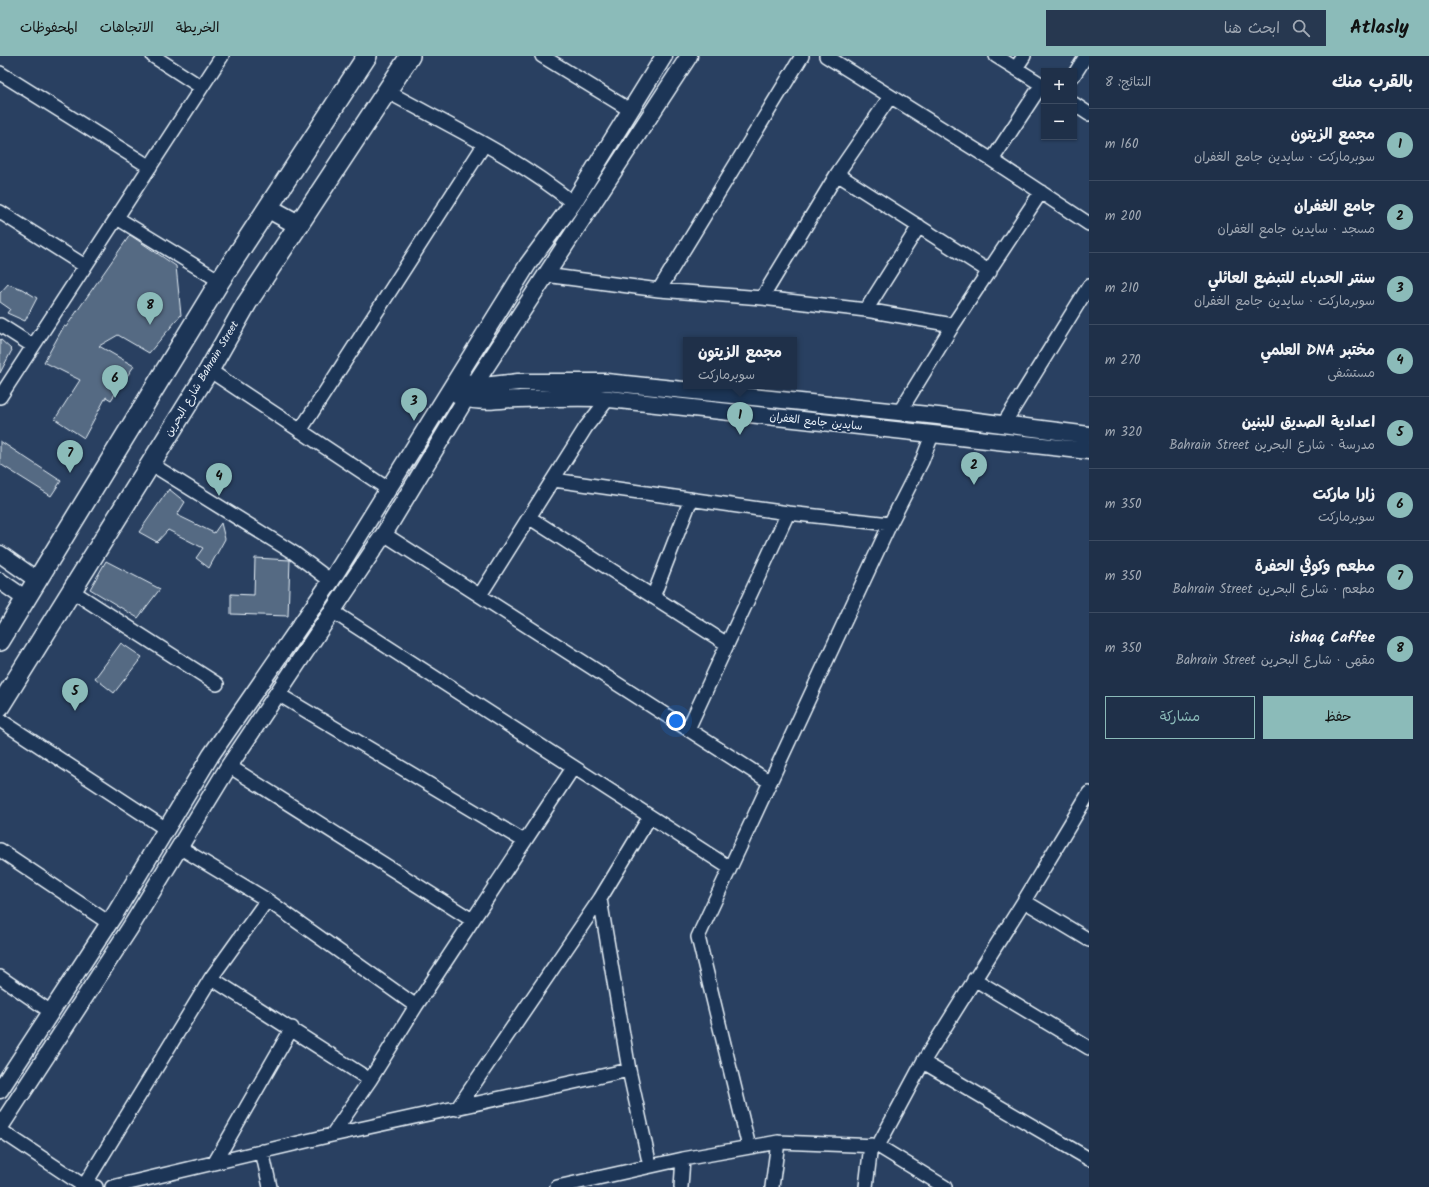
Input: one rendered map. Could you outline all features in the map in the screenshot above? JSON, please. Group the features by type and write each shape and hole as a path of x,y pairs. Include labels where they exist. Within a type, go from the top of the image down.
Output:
{"main road":[{"path":"0,641 220,282 367,56"},
{"name":"شارع البحرين Bahrain Street","path":"0,706 209,370 247,302 388,92 410,56"},
{"path":"268,208 298,225"}],"street":[{"path":"153,56 201,87"},
{"path":"0,397 222,56"},
{"path":"542,56 630,110"},
{"path":"0,1090 109,923 211,755 331,581 528,264 573,203 664,56"},
{"path":"267,900 211,978 90,1186 0,1129 130,928 229,766 384,534 470,392 689,56"},
{"path":"659,290 802,56"},
{"path":"826,56 992,160 1089,224"},
{"path":"996,56 1041,84"},
{"path":"1016,68 1024,56"},
{"path":"1077,70 1086,56"},
{"path":"0,73 150,166"},
{"path":"992,160 1041,88"},
{"path":"388,92 484,145 558,191 573,203"},
{"path":"762,298 837,174 890,97"},
{"path":"1077,106 1089,114"},
{"path":"300,431 484,145"},
{"path":"837,174 990,272"},
{"path":"899,413 953,325 990,272 1042,192"},
{"path":"0,212 85,266"},
{"path":"117,218 220,282"},
{"path":"866,310 918,226"},
{"path":"545,275 659,290 762,298 866,310 953,325"},
{"path":"1003,425 1089,286"},
{"path":"0,325 33,346"},
{"path":"209,370 388,489"},
{"name":"سايدين جامع الغفران","path":"470,392 518,382 606,382 1089,435"},
{"name":"سايدين جامع الغفران","path":"454,384 487,402 574,397 608,399 1089,451"},
{"path":"480,595 554,480 586,427 608,399"},
{"path":"748,1147 698,937 890,524 922,461 932,435"},
{"path":"151,464 294,553 331,581"},
{"path":"554,480 788,512 890,524"},
{"path":"653,597 691,499"},
{"path":"688,729 788,512"},
{"path":"530,518 727,644"},
{"path":"384,534 770,782"},
{"path":"0,554 38,580"},
{"path":"0,582 26,598"},
{"path":"72,591 217,684"},
{"path":"332,611 649,818 730,868"},
{"path":"291,641 306,651"},
{"path":"278,694 524,841"},
{"path":"0,720 166,829"},
{"path":"229,766 472,920"},
{"path":"332,1135 370,1080 416,1006 573,768"},
{"path":"866,1187 875,1146 923,1062 1024,901 1089,793"},
{"path":"457,1109 600,899 649,818"},
{"path":"179,847 267,900 416,1006"},
{"path":"0,850 109,923"},
{"path":"600,899 629,1070 650,1166"},
{"path":"1024,901 1089,940"},
{"path":"0,977 51,1012"},
{"path":"211,978 292,1028 370,1080"},
{"path":"974,979 1089,1048"},
{"path":"215,1162 292,1028"},
{"path":"923,1062 1089,1159"},
{"path":"112,1187 332,1135 457,1109 629,1070"},
{"path":"772,1187 778,1142"},
{"path":"557,1187 592,1183 650,1166 778,1142 875,1146 945,1187"},
{"path":"262,1152 270,1187"},
{"path":"681,1187 683,1159"}],"building":[{"path":"130,235 176,266 181,315 149,353 118,335 99,346 134,366 111,400 106,397 84,438 55,419 80,380 44,362 64,326 66,327"},
{"path":"8,284 22,289 37,298 25,321 7,313 10,309 0,302 0,293"},
{"path":"0,339 12,350 0,373"},
{"path":"0,441 61,481 51,496 0,464"},
{"path":"169,489 185,502 177,515 214,533 221,523 225,539 209,568 196,558 203,548 168,530 157,542 139,532"},
{"path":"255,558 290,560 288,616 231,614 231,594 254,595"},
{"path":"106,561 160,589 138,618 90,589"},
{"path":"121,643 142,657 114,693 95,678"}],"place":[{"name":"ishaq Caffee","path":"150,325"},
{"name":"زارا ماركت","path":"115,398"},
{"name":"سنتر الحدباء للتبضع العائلي","path":"414,421"},
{"name":"مجمع الزيتون","path":"740,435"},
{"name":"مطعم وكوفي الحفرة","path":"70,473"},
{"name":"جامع الغفران","path":"974,485"},
{"name":"مختبر DNA العلمي","path":"219,496"},
{"name":"اعدادية الصديق للبنين","path":"75,711"}]}
